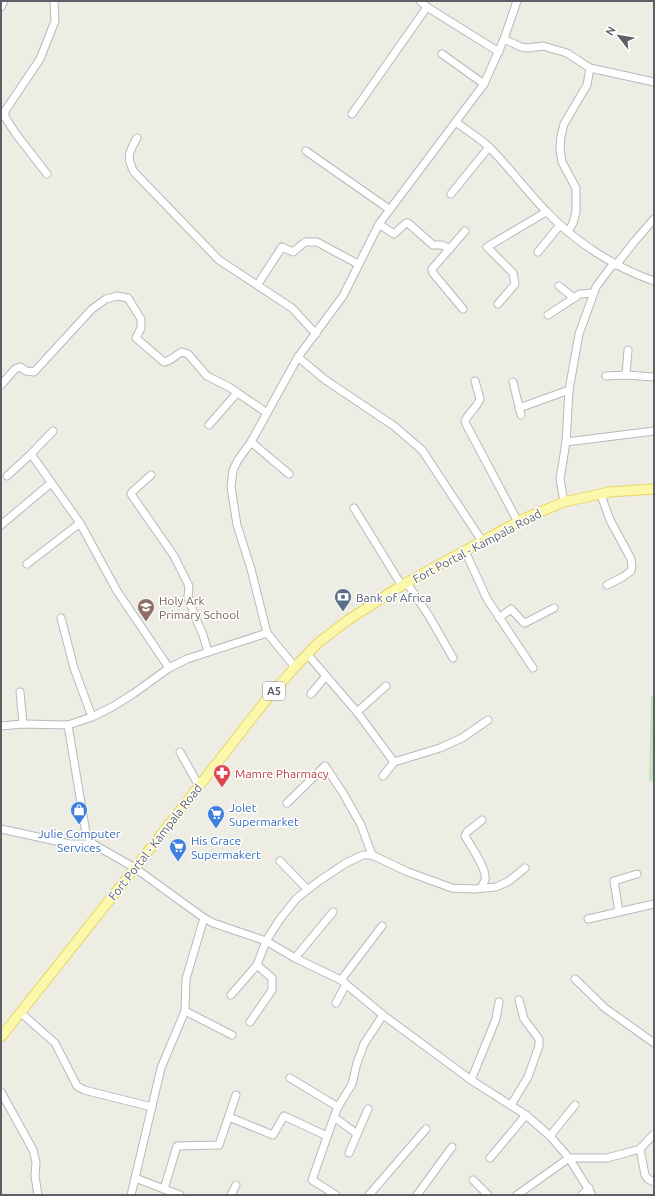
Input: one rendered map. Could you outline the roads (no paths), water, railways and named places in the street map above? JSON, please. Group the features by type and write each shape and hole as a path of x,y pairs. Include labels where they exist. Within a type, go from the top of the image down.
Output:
{"main road":[{"name":"Fort Portal - Kampala Road","path":"1,1037 267,699 318,643 348,620 404,584 518,522 564,502 602,495 609,492 654,489"}],"street":[{"path":"1,7 4,1"},
{"path":"47,174 16,134 5,117 5,111 40,59 55,21 54,1"},
{"path":"420,1 427,7 499,52"},
{"path":"295,667 267,633 251,569 237,525 231,487 236,465 251,442 298,357 343,296 379,224 484,84 504,40 517,1"},
{"path":"352,114 427,7"},
{"path":"504,40 521,47 528,48 544,46 567,52 590,68 654,79"},
{"path":"442,54 484,84"},
{"path":"568,232 573,223 576,212 577,194 576,188 562,162 560,149 561,136 564,124 587,85 590,68"},
{"path":"456,122 489,147 546,212 568,232 615,264 637,276 654,282"},
{"path":"137,138 130,150 129,162 134,172 219,260 258,284 292,308 316,334"},
{"path":"451,194 489,147"},
{"path":"306,151 389,209"},
{"path":"498,304 515,284 513,273 487,247 546,212"},
{"path":"564,502 560,479 566,442 570,390 579,334 596,287 654,219"},
{"path":"379,224 394,234 406,223 408,223 433,245 442,245 450,249"},
{"path":"538,252 560,225"},
{"path":"463,309 432,273 432,269 465,231"},
{"path":"258,284 282,247 293,252 305,242 317,242 358,264"},
{"path":"559,286 574,298"},
{"path":"548,316 580,294 593,293"},
{"path":"1,385 15,369 20,367 26,371 34,372 92,309 106,299 117,296 128,298 141,319 141,328 136,338 159,359 167,362 182,352 188,354 207,376 229,387 267,413"},
{"path":"626,375 628,350"},
{"path":"298,357 324,379 394,426 422,450 482,541"},
{"path":"606,376 626,375 654,377"},
{"path":"475,381 480,400 474,411 467,416 465,421 518,522"},
{"path":"513,382 520,411 570,390"},
{"path":"209,425 237,393"},
{"path":"7,476 53,431"},
{"path":"566,442 654,431"},
{"path":"251,442 288,474"},
{"path":"31,454 80,523 117,591 169,668"},
{"path":"150,475 131,494 174,556 190,586 188,597 208,652"},
{"path":"1,525 51,482"},
{"path":"602,495 610,520 631,559 632,566 631,571 607,585"},
{"path":"354,508 404,584 429,616 454,658"},
{"path":"27,564 80,523"},
{"path":"465,551 487,599 533,668"},
{"path":"499,618 511,609 525,623 554,608"},
{"path":"61,618 74,668 92,717"},
{"path":"1,726 23,724 68,725 92,717 133,694 169,668 187,658 267,633"},
{"path":"308,655 357,712 394,762"},
{"path":"311,694 326,676"},
{"path":"357,712 386,686"},
{"path":"20,692 23,724"},
{"path":"383,776 394,762 440,748 462,738 488,720"},
{"path":"68,725 86,833 93,844 135,868 213,923 266,941 295,958 344,982 384,1015 471,1080 526,1115 550,1136 569,1158 590,1192 582,1195"},
{"path":"180,752 199,786"},
{"path":"287,803 325,766 343,793 361,825 372,855"},
{"path":"481,888 486,878 485,874 482,865 465,836 467,832 482,820"},
{"path":"1,829 70,844 93,844"},
{"path":"231,995 257,965 266,941 293,903 307,889 346,863 363,855 372,855 452,888 496,887 509,881 525,868"},
{"path":"280,861 307,889"},
{"path":"619,912 614,881 637,874"},
{"path":"588,919 654,904"},
{"path":"295,958 333,912"},
{"path":"131,1195 161,1068 185,1010 186,978 204,918"},
{"path":"336,1003 344,982 382,926"},
{"path":"250,1022 272,990 272,978 257,965"},
{"path":"575,979 605,1008 654,1043"},
{"path":"511,1105 528,1077 539,1046 539,1039 524,1019 519,1000"},
{"path":"471,1080 496,1019 499,1002"},
{"path":"185,1010 232,1035"},
{"path":"21,1013 55,1043 77,1086 84,1090 152,1107"},
{"path":"336,1195 312,1180 338,1107 352,1084 357,1063 364,1044 384,1015"},
{"path":"290,1078 338,1107"},
{"path":"1,1092 33,1150 36,1162 35,1176 38,1195"},
{"path":"164,1189 177,1146 219,1145 236,1095"},
{"path":"550,1136 576,1106"},
{"path":"349,1153 368,1109"},
{"path":"490,1158 526,1115"},
{"path":"228,1117 274,1135 284,1116 327,1136"},
{"path":"334,1117 357,1134"},
{"path":"369,1195 426,1129"},
{"path":"517,1195 569,1158 607,1158 640,1149 654,1134"},
{"path":"417,1195 452,1147"},
{"path":"640,1149 645,1175 648,1179 654,1182"},
{"path":"135,1178 180,1195"},
{"path":"473,1180 488,1195"},
{"path":"231,1195 236,1186"}],"place":[{"name":"Bank of Africa","path":"343,612"},
{"name":"Holy Ark Primary School","path":"146,622"},
{"name":"Mamre Pharmacy","path":"222,788"},
{"name":"Julie Computer Services","path":"79,825"},
{"name":"Jolet Supermarket","path":"216,829"},
{"name":"His Grace Supermakert","path":"178,862"}]}
